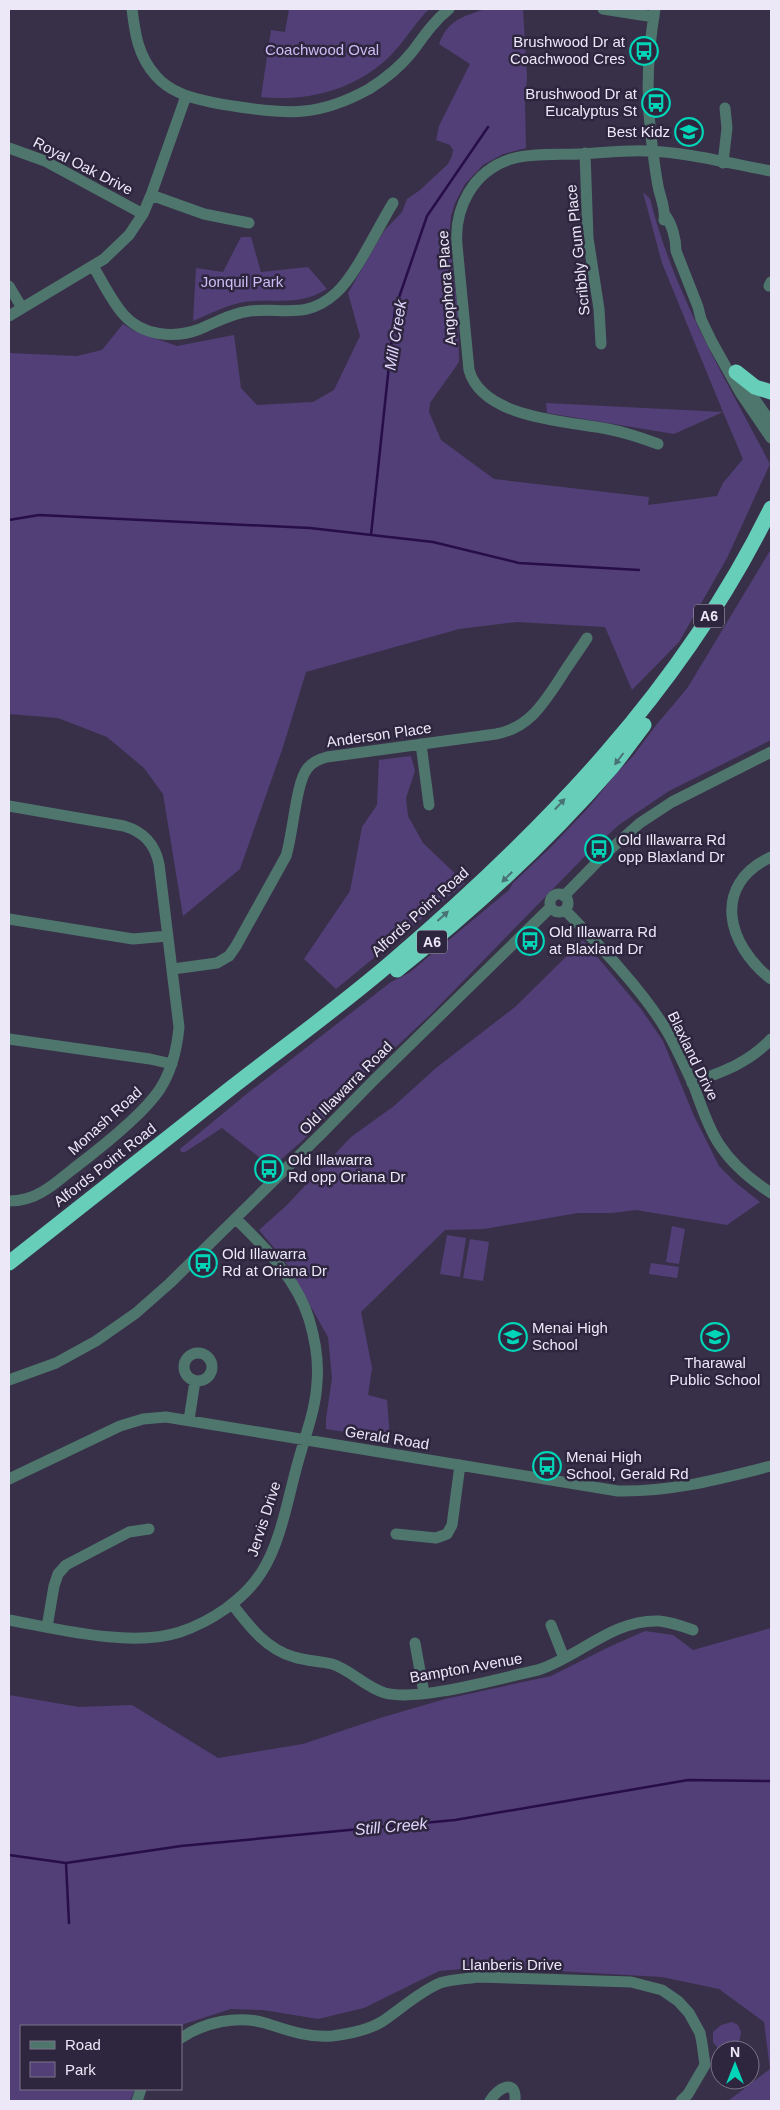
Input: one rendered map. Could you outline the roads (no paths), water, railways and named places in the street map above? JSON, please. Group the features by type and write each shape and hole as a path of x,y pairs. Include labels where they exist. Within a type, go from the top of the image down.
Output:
{"highway":[{"path":"736,372 755,387 771,392"},
{"name":"Alfords Point Road","path":"9,1264 392,962 520,847 604,757 651,700 721,598 771,508"},
{"name":"Alfords Point Road","path":"9,1275 412,958 491,892 564,820 613,766 707,637 740,585 771,529"}],"street":[{"path":"132,9 137,44 150,69 165,84 186,96 292,112 331,106 358,95 387,76 411,53 440,16 449,9"},
{"path":"603,9 655,13 649,91 658,185 665,214 669,220 676,244 676,251 701,319 725,366 771,438"},
{"name":"Royal Oak Drive","path":"9,316 104,259 123,242 143,214 186,96"},
{"path":"723,163 727,128 726,108"},
{"name":"Royal Oak Drive","path":"9,148 40,159 143,214"},
{"name":"Angophora Place","path":"658,444 631,434 524,414 485,396 475,385 469,370 456,235 459,215 473,185 488,170 511,159 535,155 654,151 771,171"},
{"name":"Scribbly Gum Place","path":"585,154 588,238 599,309 601,344"},
{"path":"151,195 204,214 249,223"},
{"path":"93,266 123,314 134,324 159,334 190,333 226,317 250,311 298,311 321,303 342,286 393,203"},
{"path":"9,286 22,308"},
{"path":"698,307 736,372 771,423"},
{"name":"Anderson Place","path":"172,968 217,963 233,951 286,856 291,841 301,780 314,762 326,757 496,734 522,725 544,703 587,638"},
{"path":"421,744 429,805"},
{"path":"564,896 604,855 640,823 672,802 771,752"},
{"name":"Monash Road","path":"9,806 124,826 143,834 152,844 158,857 179,1027 177,1046 172,1064 164,1082 152,1099 95,1152 43,1192 25,1199 9,1201"},
{"path":"771,857 757,865 742,878 734,892 732,907 735,927 744,948 756,965 771,979"},
{"path":"559,894 564,896 568,903 565,910 557,912 551,907 551,900 559,894"},
{"name":"Old Illawarra Road","path":"9,1380 56,1363 96,1341 136,1313 236,1219 362,1092 551,907"},
{"name":"Blaxland Drive","path":"565,910 617,967 657,1015 692,1083 708,1123 719,1144 735,1164 756,1183 771,1193"},
{"path":"9,919 133,939 168,936"},
{"path":"692,1083 741,1064 759,1051 771,1039"},
{"path":"9,1040 150,1059 172,1064"},
{"name":"Jervis Drive","path":"9,1620 128,1639 181,1632 232,1604 260,1574 272,1553 312,1414 318,1380 317,1358 309,1318 299,1295 286,1275 236,1219"},
{"path":"188,1420 196,1380"},
{"name":"Gerald Road","path":"9,1480 120,1426 143,1419 166,1416 618,1491 646,1492 699,1485 771,1466"},
{"path":"396,1534 436,1538 447,1534 452,1525 460,1465"},
{"path":"48,1627 54,1586 58,1574 66,1565 129,1532 149,1529"},
{"name":"Bampton Avenue","path":"232,1604 263,1640 286,1654 333,1664 367,1685 398,1695 424,1693 538,1670 609,1633 639,1622 661,1621 693,1630"},
{"path":"551,1625 564,1658"},
{"path":"415,1643 424,1693"},
{"name":"Llanberis Drive","path":"182,2038 205,2026 234,2020 264,2023 307,2035 342,2035 381,2022 426,1990 442,1982 478,1978 631,1982 662,1990 689,2013 700,2033 705,2065 688,2094 681,2101"},
{"path":"490,2101 498,2090 505,2087 514,2091 515,2101"}],"waterway":[{"name":"Mill Creek","path":"371,535 395,309 427,216 488,127"},
{"path":"9,520 39,515 310,528 433,542 519,563 639,570"},
{"name":"Still Creek","path":"9,1855 66,1863 181,1846 455,1820 688,1780 771,1781"},
{"path":"66,1863 69,1923"}],"place":[{"name":"Brushwood Dr at Coachwood Cres","path":"644,51"},
{"name":"Brushwood Dr at Eucalyptus St","path":"656,103"},
{"name":"Best Kidz","path":"689,132"},
{"name":"Old Illawarra Rd opp Blaxland Dr","path":"599,849"},
{"name":"Old Illawarra Rd at Blaxland Dr","path":"530,941"},
{"name":"Old Illawarra Rd opp Oriana Dr","path":"269,1169"},
{"name":"Old Illawarra Rd at Oriana Dr","path":"203,1263"},
{"name":"Menai High School","path":"513,1337"},
{"name":"Tharawal Public School","path":"715,1337"},
{"name":"Menai High School, Gerald Rd","path":"547,1466"}],"park label":[{"name":"Coachwood Oval","path":"322,50"},
{"name":"Jonquil Park","path":"242,282"}]}
